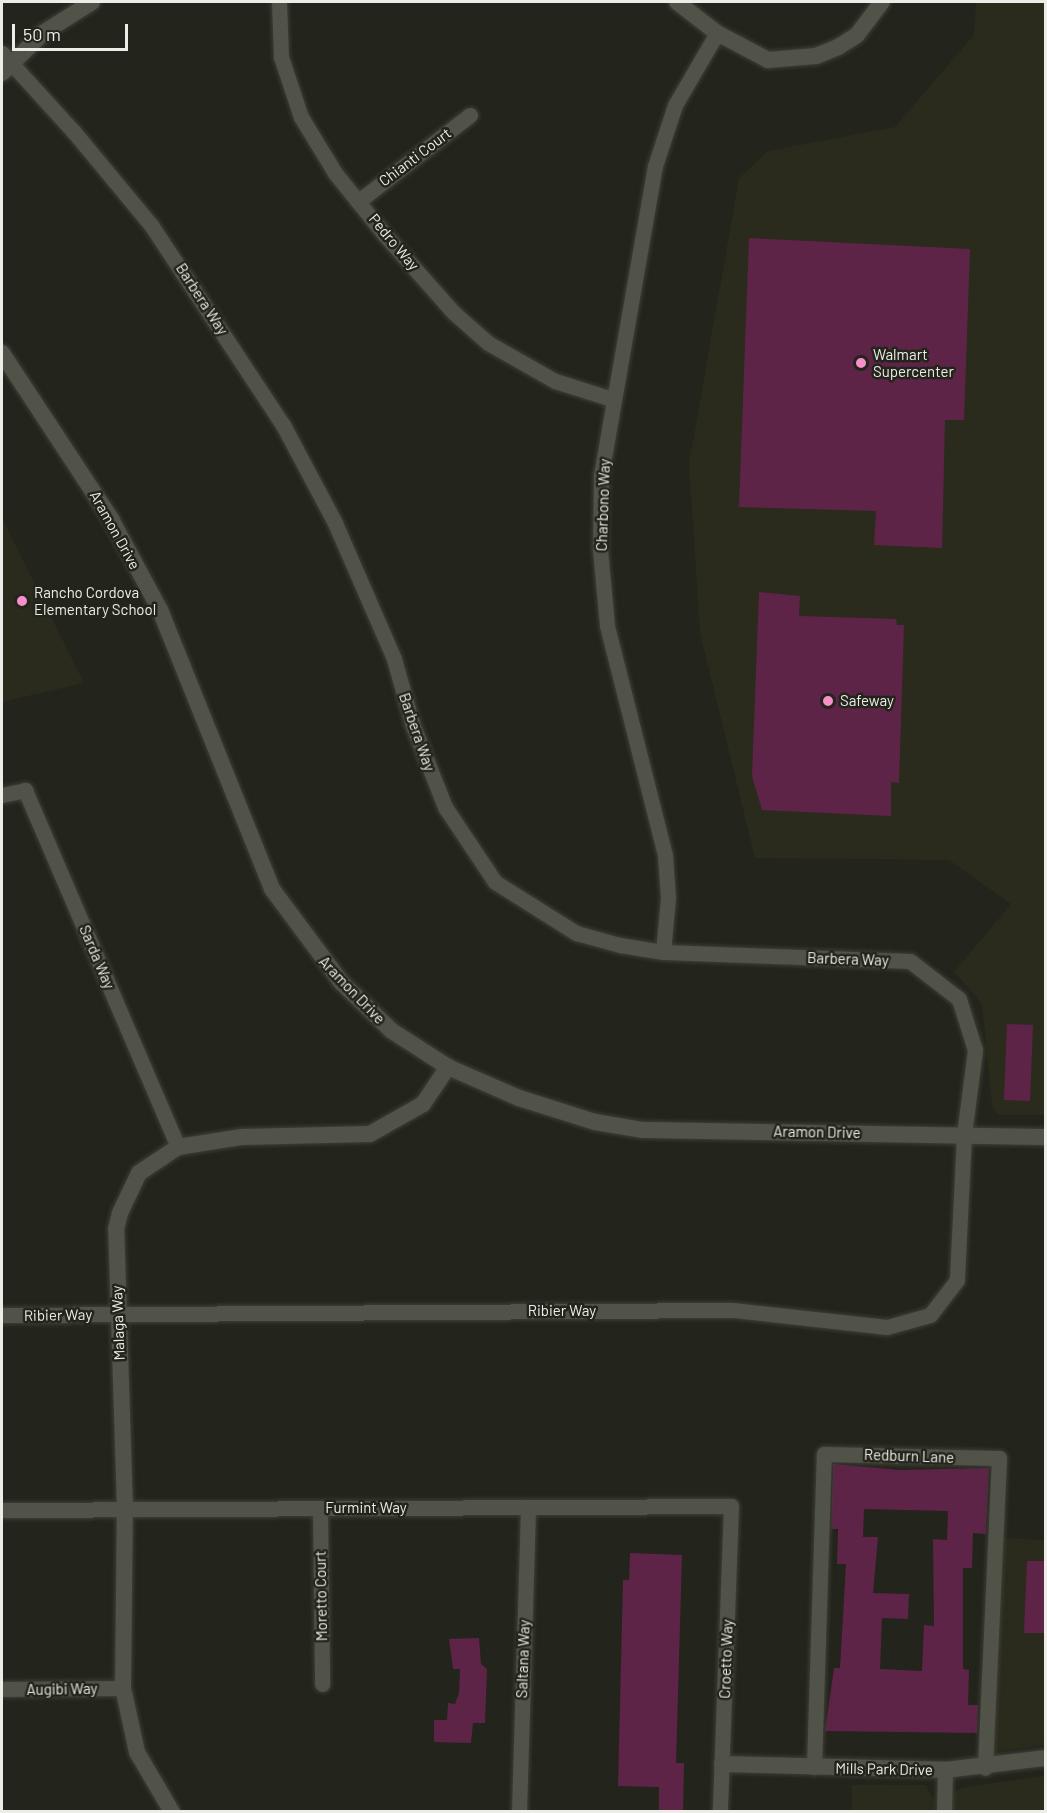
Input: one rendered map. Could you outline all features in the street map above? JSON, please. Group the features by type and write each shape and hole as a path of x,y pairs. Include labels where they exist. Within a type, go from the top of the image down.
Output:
{"street":[{"path":"5,63 43,33 92,2"},
{"name":"Pedro Way","path":"279,2 281,57 302,117 335,173 453,312 488,343 555,381 612,399"},
{"path":"677,2 717,33 768,60 816,56 856,34 882,2"},
{"name":"Charbono Way","path":"663,952 665,855 620,681 602,589 601,475 612,399 663,133 717,33"},
{"name":"Barbera Way","path":"5,63 151,225 283,425 335,523 389,648 413,726 460,837 495,882 576,933 663,952 910,962 928,971 959,999 975,1050 964,1135"},
{"name":"Chianti Court","path":"360,200 470,115"},
{"name":"Aramon Drive","path":"2,353 89,483 160,610 272,890 341,982 392,1031 448,1067 549,1109 643,1130 1046,1137"},
{"name":"Sarda Way","path":"2,795 25,790 178,1147"},
{"name":"Malaga Way","path":"171,1812 137,1752 123,1688 125,1509 117,1314 120,1213 139,1173 178,1147 242,1137 370,1134 423,1104 448,1067"},
{"name":"Ribier Way","path":"2,1316 732,1310 887,1327 930,1315 957,1280 964,1135"},
{"name":"Redburn Lane","path":"814,1767 824,1454 999,1458 985,1768"},
{"name":"Furmint Way","path":"2,1510 731,1506"},
{"name":"Croetto Way","path":"720,1812 731,1506"},
{"name":"Saltana Way","path":"519,1812 528,1507"},
{"name":"Moretto Court","path":"321,1508 322,1684"},
{"name":"Augibi Way","path":"2,1689 123,1688"},
{"name":"Mills Park Drive","path":"722,1764 945,1770 985,1768 1046,1758"},
{"path":"944,1812 945,1770"}],"shaded area":[{"path":"976,2 1045,2 1045,1115 998,1115 992,1105 982,1004 954,972 1011,904 949,860 755,858 700,633 689,464 739,178 768,151 895,127 974,35"},
{"name":"Rancho Cordova Elementary School","path":"2,518 84,683 2,702"},
{"path":"1002,1538 1045,1540 1045,1745 994,1752"},
{"path":"1045,1776 1045,1811 950,1812 953,1794 960,1788"},
{"path":"852,1785 925,1785 935,1801 934,1811 852,1811"}],"building":[{"path":"749,238 970,249 964,420 945,420 942,548 874,545 876,511 739,507"},
{"name":"Safeway","path":"759,592 800,596 799,616 896,619 897,625 904,625 899,783 891,782 891,816 762,810 752,776"},
{"path":"1007,1024 1033,1025 1030,1101 1004,1100"},
{"path":"833,1464 900,1470 989,1468 986,1534 973,1533 972,1568 963,1568 963,1669 969,1670 968,1705 978,1705 977,1733 825,1731 834,1668 840,1668 846,1564 837,1564 838,1529 831,1529","holes":["864,1509 948,1511 947,1540 933,1539 934,1626 924,1625 922,1671 880,1669 882,1618 908,1619 909,1594 873,1593 878,1537 863,1537"]},
{"path":"630,1553 682,1555 676,1763 684,1763 683,1812 659,1812 659,1787 618,1786 623,1580 629,1580"},
{"path":"1027,1561 1046,1561 1046,1633 1024,1633"},
{"path":"479,1638 481,1664 487,1669 485,1723 473,1723 471,1743 434,1742 434,1720 447,1720 448,1703 455,1704 459,1693 460,1669 453,1669 449,1639"}],"place":[{"name":"Walmart Supercenter","path":"861,363"},
{"name":"Rancho Cordova Elementary School","path":"22,601"},
{"name":"Safeway","path":"828,701"}]}
